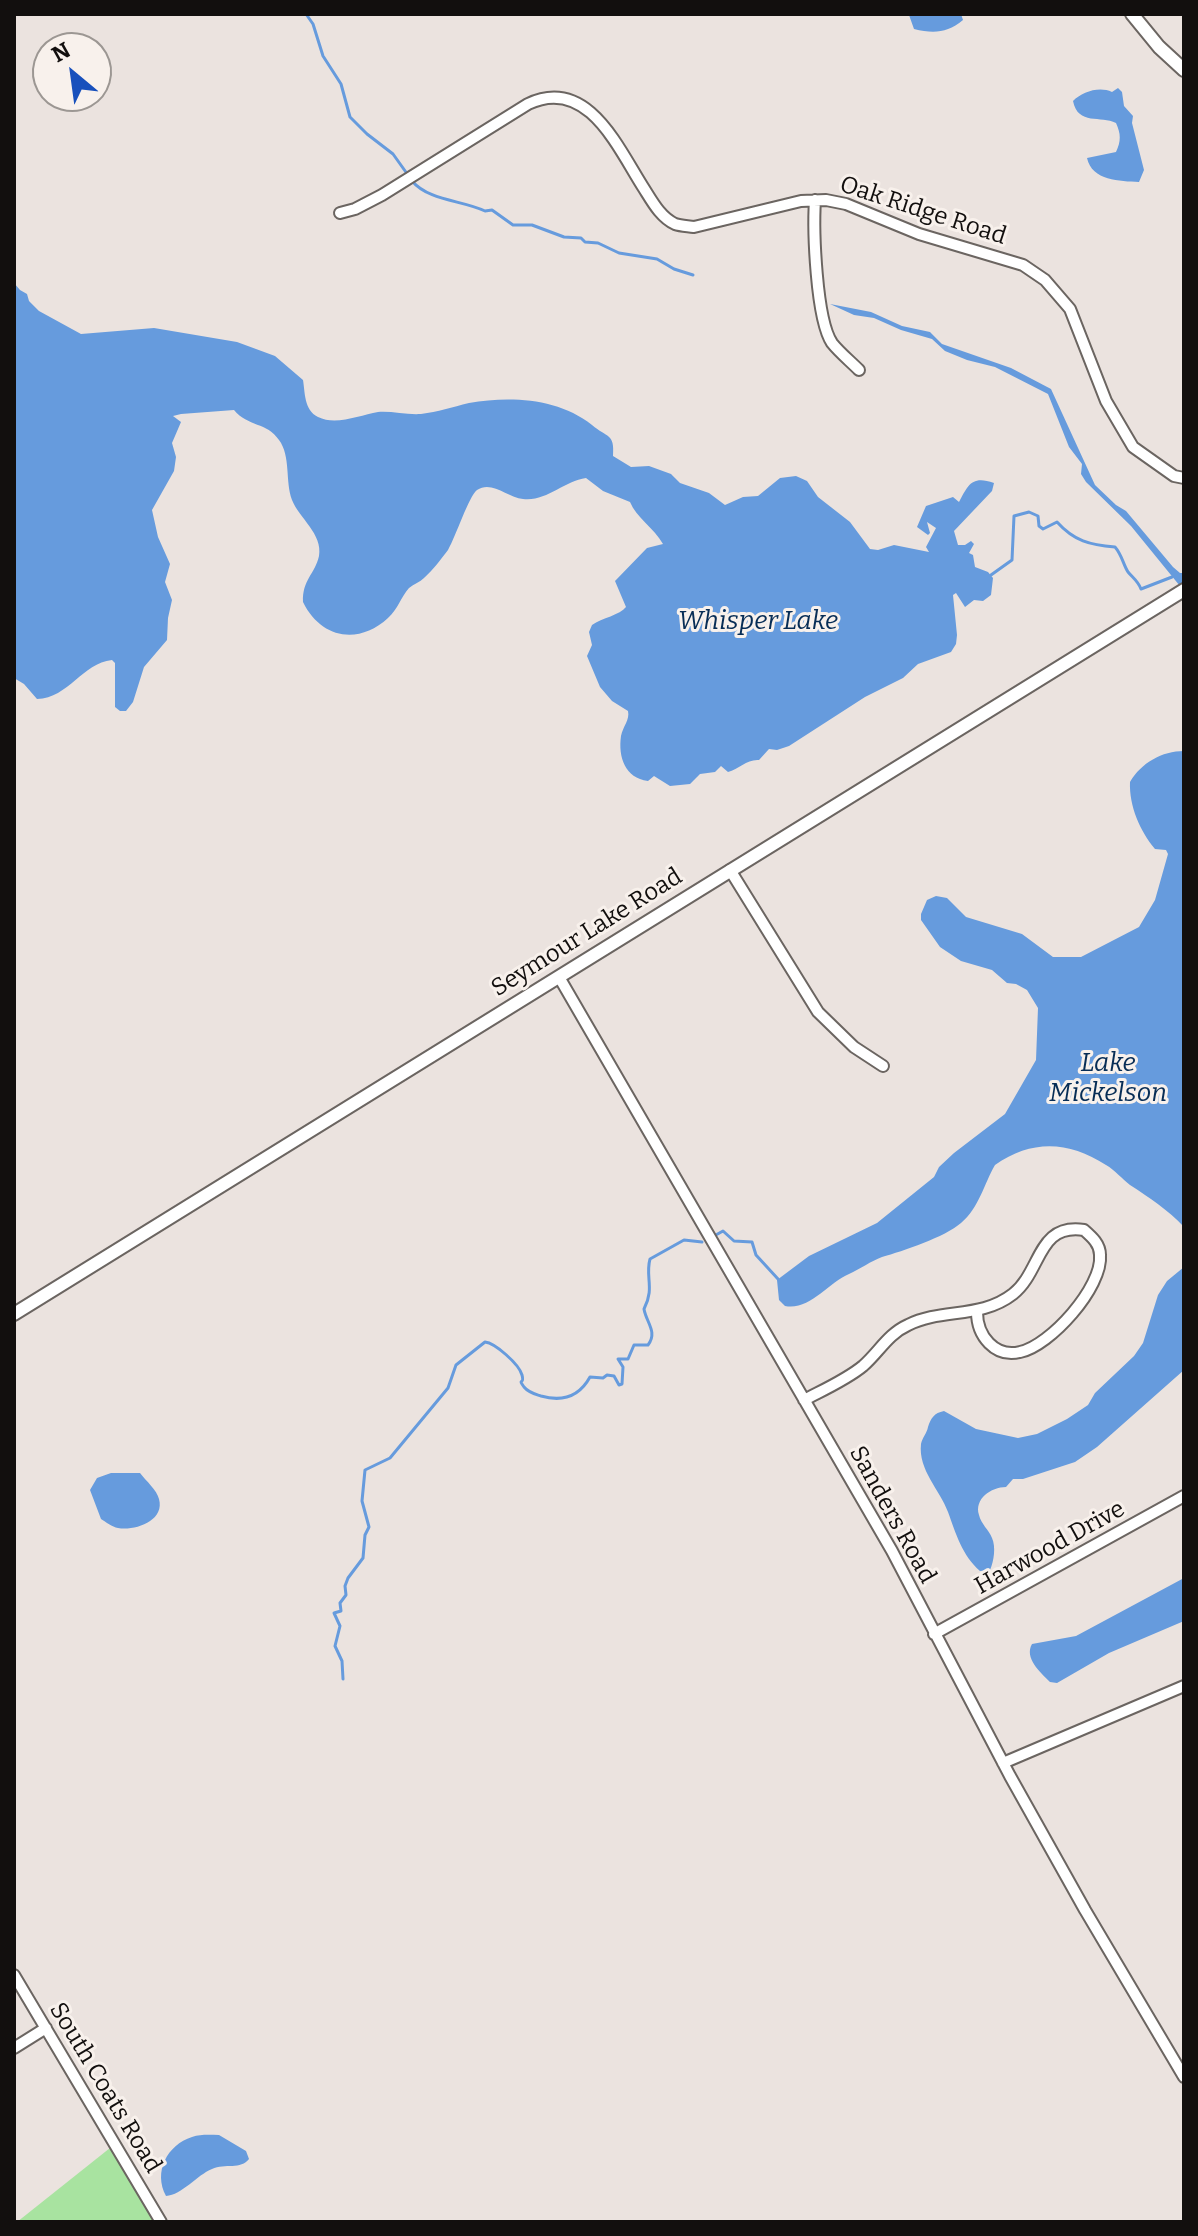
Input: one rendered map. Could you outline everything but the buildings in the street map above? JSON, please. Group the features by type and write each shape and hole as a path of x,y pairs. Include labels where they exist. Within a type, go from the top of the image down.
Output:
{"street":[{"path":"1132,14 1159,47 1184,70"},
{"name":"Oak Ridge Road","path":"340,213 382,195 528,104 549,96 573,99 596,116 657,209 677,225 694,227 719,223 815,200 846,204 919,234 1023,265 1045,280 1070,309 1106,401 1133,447 1174,476 1184,478"},
{"path":"815,200 813,223 823,321 831,342 859,370"},
{"name":"Seymour Lake Road","path":"14,1314 1180,592"},
{"path":"730,870 818,1012 854,1047 883,1066"},
{"name":"Sanders Road","path":"559,977 892,1551 1003,1763 1184,2077"},
{"path":"804,1400 859,1369 903,1327 935,1315 977,1312 1005,1301 1017,1291 1055,1233 1071,1228 1084,1230 1099,1247 1101,1258 1097,1275 1085,1298 1071,1315 1031,1348 1006,1354 997,1350 980,1332 977,1312"},
{"name":"Harwood Drive","path":"934,1634 1184,1496"},
{"path":"1003,1763 1184,1686"},
{"name":"South Coats Road","path":"14,1975 161,2222"},
{"path":"14,2048 46,2028"}],"green space":[{"path":"115,2144 162,2222 17,2222"}],"water":[{"path":"961,14 963,20 957,24 934,32 914,29 909,15"},
{"path":"1118,88 1122,92 1124,106 1133,116 1144,170 1139,182 1108,178 1090,166 1087,158 1116,152 1120,141 1119,131 1116,123 1080,114 1073,101 1091,91 1112,92"},
{"name":"Whisper Lake","path":"14,283 39,311 81,334 154,328 237,342 275,356 303,380 310,410 325,419 340,420 378,412 421,414 485,401 533,401 579,416 609,437 613,443 613,456 631,467 649,466 671,474 680,483 709,493 725,505 743,497 758,496 780,478 796,476 807,481 818,497 850,522 870,549 894,545 929,552 926,547 936,528 927,522 928,535 917,527 926,506 953,497 959,502 975,481 994,483 992,491 954,531 958,545 971,541 974,544 969,553 973,555 975,567 988,572 993,578 991,595 983,601 974,600 965,607 956,593 953,595 957,635 951,652 918,664 903,678 865,697 789,746 769,749 759,760 728,772 721,766 715,772 700,774 690,784 670,786 654,776 648,781 640,779 625,765 620,744 628,711 612,701 600,687 587,656 592,645 589,632 592,625 626,607 615,581 647,548 663,544 630,502 603,491 586,478 531,499 517,498 494,488 483,487 470,500 448,550 421,581 409,588 391,614 377,627 365,632 341,634 320,624 303,602 319,548 314,533 292,500 285,453 279,440 269,430 234,410 181,414 173,416 181,422 172,443 176,457 174,471 152,510 158,537 170,564 165,582 172,600 167,640 144,667 133,702 126,711 115,707 115,663 112,660 92,667 58,693 37,699 14,678"},
{"path":"830,304 871,312 902,326 930,332 942,344 1011,368 1051,389 1095,485 1126,511 1173,567 1184,573 1184,591 1131,526 1086,482 1081,474 1082,464 1069,447 1048,394 995,367 945,351 932,339 874,318 854,315"},
{"name":"Lake Mickelson","path":"1184,751 1184,1227 1112,1169 1092,1157 1064,1148 1037,1147 995,1165 972,1210 954,1228 874,1261 802,1304 785,1306 779,1300 777,1280 809,1256 877,1223 934,1177 939,1167 954,1153 1005,1114 1036,1060 1038,1008 1027,990 1007,983 992,970 961,961 940,947 921,920 927,900 936,896 947,898 966,917 1022,934 1053,957 1081,957 1139,927 1155,900 1168,854 1166,850 1155,849 1140,826 1131,800 1130,782 1153,759"},
{"path":"1184,1267 1184,1370 1097,1447 1075,1462 1023,1479 1013,1479 1006,1487 985,1495 978,1509 981,1521 992,1538 994,1554 990,1570 980,1571 964,1551 923,1462 921,1444 932,1419 944,1411 976,1429 1018,1438 1037,1434 1067,1419 1088,1405 1095,1393 1134,1356 1143,1343 1158,1295 1167,1281"},
{"path":"111,1473 140,1473 159,1499 160,1507 153,1519 125,1529 101,1519 90,1490 97,1478"},
{"path":"1184,1578 1184,1621 1109,1653 1057,1683 1050,1682 1034,1664 1030,1654 1032,1644 1076,1636"},
{"path":"219,2135 246,2151 249,2159 242,2164 212,2169 178,2192 166,2196 161,2178 169,2153 192,2137"}],"waterway":[{"path":"306,14 313,24 323,56 341,84 350,117 393,154 408,175"},
{"path":"412,181 427,193 485,211 492,210 513,225 532,225 564,237 598,243 619,253 657,259 693,275"},
{"path":"991,575 1012,560 1014,516 1029,512 1038,516 1039,526 1043,529 1057,522 1083,541 1115,547 1141,589 1172,577"},
{"path":"714,1236 723,1231 734,1241 752,1242 756,1255 778,1279"},
{"path":"343,1679 342,1661 335,1646 340,1626 334,1613 341,1611 340,1603 346,1595 348,1578 363,1558 365,1535 369,1527 362,1501 365,1470 390,1458 448,1388 456,1365 485,1342 512,1360 520,1370 524,1387 541,1396 569,1396 581,1389 590,1377 614,1376 619,1385 622,1384 623,1367 618,1359 628,1359 634,1345 648,1345 652,1336 644,1309 649,1295 650,1259 684,1240 702,1242"}]}
